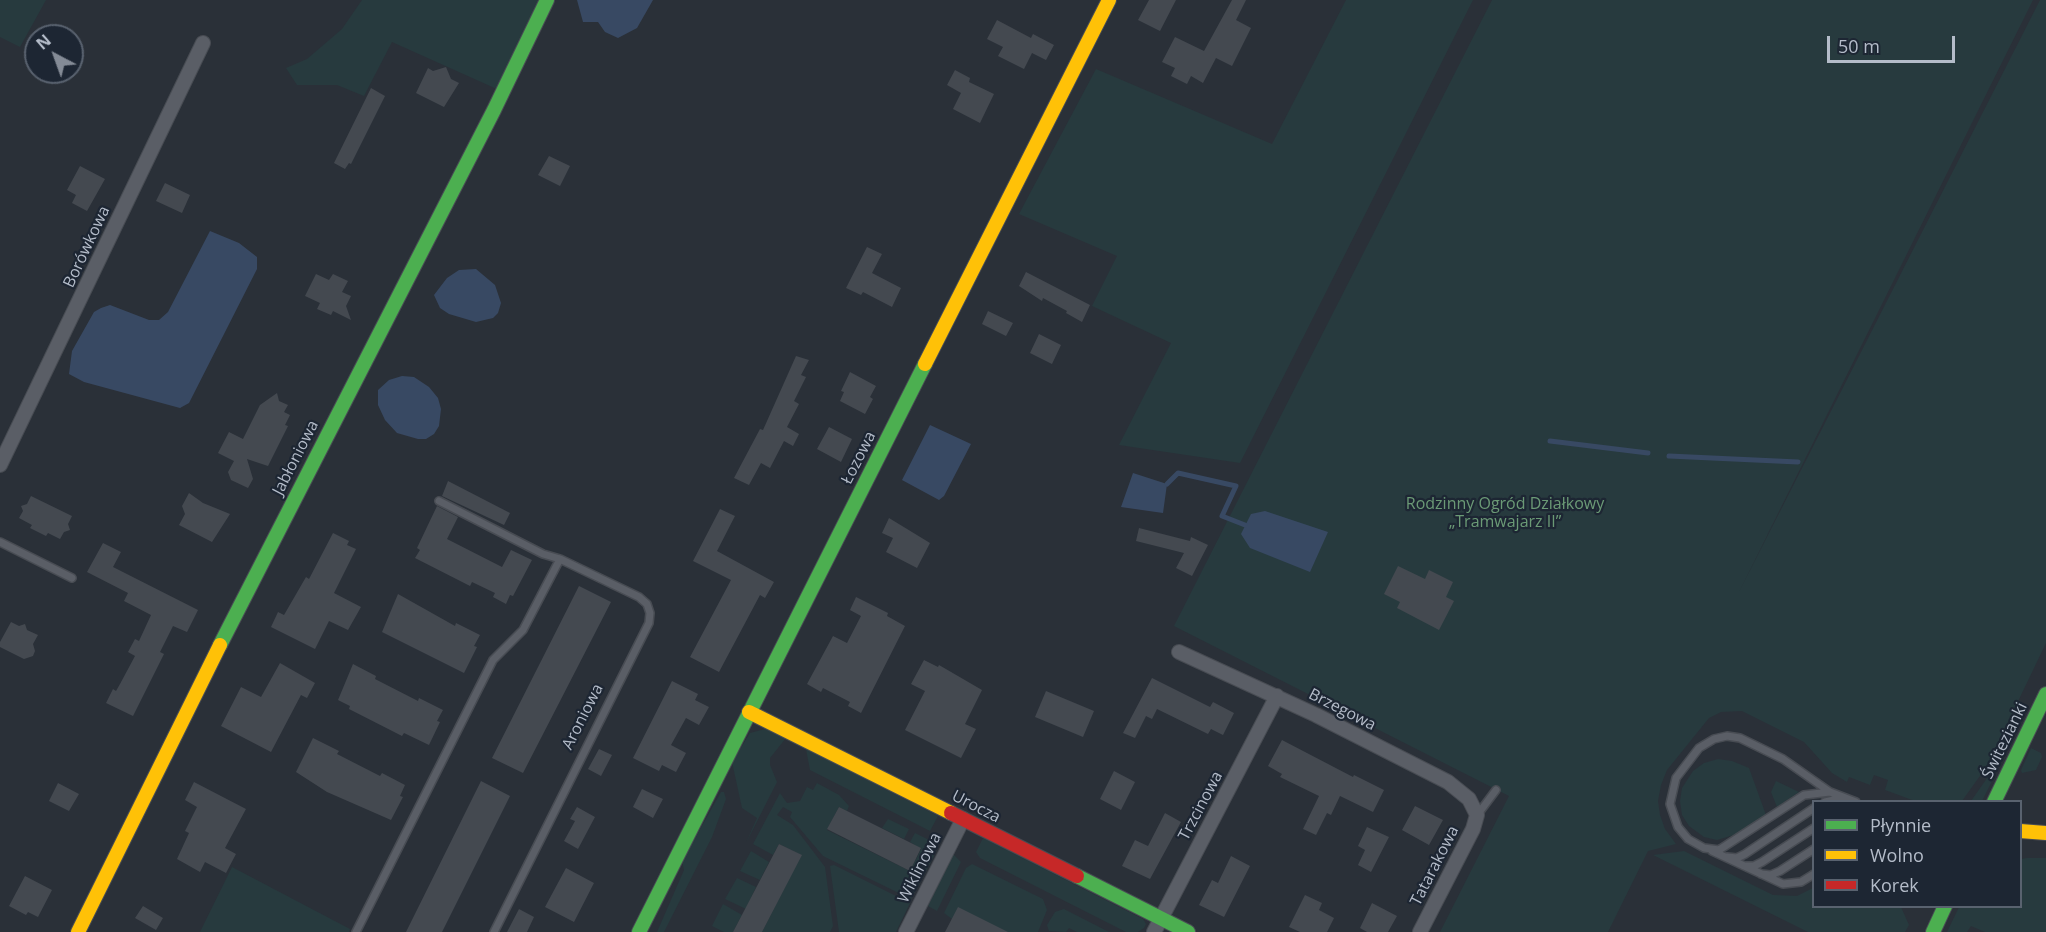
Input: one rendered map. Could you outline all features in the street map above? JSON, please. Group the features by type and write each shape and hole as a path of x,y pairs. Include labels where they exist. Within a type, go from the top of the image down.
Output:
{"street":[{"name":"Jabłoniowa","path":"78,932 270,543 489,120 547,0"},
{"name":"Łozowa","path":"639,932 1109,0"},
{"name":"Borówkowa","path":"0,465 20,429 204,43"},
{"name":"Brzegowa","path":"1179,652 1277,696 1448,782 1469,799 1477,815"},
{"name":"Świtezianki","path":"1994,800 2046,694"},
{"name":"Trzcinowa","path":"1154,932 1277,696"},
{"name":"Urocza","path":"749,712 1188,932"},
{"name":"Tatarakowa","path":"1420,932 1473,829 1477,815"},
{"name":"Wiklinowa","path":"906,932 963,819"},
{"path":"2022,831 2046,833"},
{"path":"1933,932 1944,908"}],"lane":[{"name":"Aroniowa","path":"439,501 543,554 560,559 639,597 647,604 650,623 494,932"},
{"path":"0,542 72,578"},
{"path":"356,932 493,660 523,630 560,559"},
{"path":"1812,875 1792,885 1773,881 1688,839 1678,827 1672,813 1671,795 1681,771 1699,748 1714,739 1734,737 1784,759 1830,792 1853,800"},
{"path":"1477,815 1496,790"},
{"path":"1704,848 1719,850 1728,846 1804,795 1830,792"},
{"path":"1721,856 1737,858 1745,854 1812,809"},
{"path":"1738,864 1754,866 1812,829"},
{"path":"1755,873 1771,875 1812,850"}],"green space":[{"path":"0,0 46,0 33,24 24,24 24,40 20,47 0,37"},
{"path":"362,0 541,0 499,90 392,42 364,96 337,85 297,85 286,68 307,59 342,29"},
{"path":"1346,0 1473,0 1240,463 1119,445 1171,343 1092,306 1117,256 1019,214 1096,69 1272,144"},
{"name":"Rodzinny Ogród Działkowy „Tramwajarz II”","path":"1492,0 2033,0 1739,592 2040,0 2046,0 2046,643 1987,766 1963,800 1912,800 1885,790 1888,780 1874,775 1870,785 1849,777 1847,782 1832,773 1804,742 1742,711 1721,712 1709,718 1667,770 1658,801 1665,829 1676,844 1648,851 1608,932 1440,932 1509,796 1174,626"},
{"path":"765,729 786,738 770,758 770,765 777,782 746,843 757,818 742,808 732,762 750,733"},
{"path":"2031,748 2041,753 2042,757 2036,770 2022,773 2021,770"},
{"path":"806,749 938,816 930,831 810,770"},
{"path":"1718,759 1732,761 1749,768 1766,815 1737,834 1717,840 1704,837 1689,826 1682,815 1680,801 1682,788 1693,771 1704,763"},
{"path":"1996,773 1982,800 1972,800 1990,774"},
{"path":"1776,781 1799,792 1777,807 1771,792"},
{"path":"817,783 839,795 849,806 847,811 839,807 827,830 910,871 921,849 910,842 915,833 931,841 934,846 934,856 911,899 823,856 790,817 792,812 783,807 777,815 793,825 825,867 833,926 830,932 762,932 801,855 779,844 773,855 753,844 780,793 787,803 800,801 807,787 813,790"},
{"path":"721,792 724,792 726,799 712,837 664,932 657,932 684,870 682,861"},
{"path":"888,819 909,829 904,839 882,828"},
{"path":"983,838 1143,919 1146,924 1144,928 1138,932 1126,932 980,858 976,852"},
{"path":"751,851 769,862 760,880 740,871"},
{"path":"1684,851 1773,895 1797,896 1812,888 1812,908 1901,908 1909,925 1905,932 1808,932 1653,855"},
{"path":"952,853 961,862 937,911 928,906"},
{"path":"2046,858 2046,932 1985,932 1971,926 1967,932 1947,932 1959,908 2022,908 2022,859"},
{"path":"972,864 1043,899 1047,910 1038,932 1002,932 952,919 944,913 966,868"},
{"path":"834,865 910,903 896,932 839,932 830,866"},
{"path":"232,867 350,929 349,932 200,932"},
{"path":"737,878 756,887 746,909 725,899"},
{"path":"723,904 742,915 733,932 724,932 712,926"},
{"path":"1064,909 1109,932 1077,932 1069,928 1066,932 1049,931 1047,925 1055,912"}],"water":[{"path":"577,0 653,0 637,28 618,38 605,32 598,22 583,22"},
{"path":"210,231 239,243 257,257 257,269 189,403 180,408 84,382 69,374 72,351 94,312 110,305 149,320 159,320 168,312"},
{"path":"476,269 495,285 501,303 498,313 493,318 476,322 449,314 440,308 434,295 447,278 459,270"},
{"path":"402,376 414,377 429,387 438,398 441,409 439,426 434,434 426,439 397,433 385,420 378,405 378,390 389,380"},
{"path":"930,425 971,444 944,496 939,500 902,480"},
{"path":"1133,473 1167,484 1163,513 1121,507"},
{"path":"1265,511 1328,532 1310,572 1250,548 1241,534 1251,514"}],"building":[{"path":"1149,0 1176,0 1160,31 1138,20"},
{"path":"1232,0 1246,0 1236,20 1251,28 1232,66 1216,58 1203,83 1191,76 1187,84 1171,76 1175,68 1162,62 1175,37 1204,51"},
{"path":"997,20 1031,38 1033,34 1054,45 1046,60 1032,53 1024,69 998,56 1003,47 987,39"},
{"path":"446,67 451,79 459,83 444,107 416,93 428,68 433,71"},
{"path":"955,70 970,78 969,82 994,94 980,123 953,109 961,93 947,85"},
{"path":"371,88 385,96 351,164 349,163 345,169 334,163"},
{"path":"549,156 570,166 560,186 538,175"},
{"path":"80,166 105,179 87,211 72,203 76,195 67,190"},
{"path":"165,183 190,195 182,213 156,201"},
{"path":"867,247 882,254 872,273 901,288 892,307 863,292 861,295 846,288"},
{"path":"1026,272 1090,305 1082,322 1066,313 1067,311 1043,298 1042,301 1019,286"},
{"path":"316,274 329,280 333,274 348,281 342,292 351,296 346,306 351,320 333,311 331,315 317,309 320,303 305,296"},
{"path":"988,311 1013,323 1006,336 982,324"},
{"path":"1039,334 1061,345 1052,364 1030,353"},
{"path":"796,356 809,360 801,375 806,377 794,401 799,404 787,427 799,434 793,446 784,441 770,468 761,463 749,485 734,478 760,429 763,430"},
{"path":"850,372 876,386 870,397 873,399 865,414 840,401 844,392 841,391"},
{"path":"277,393 279,401 288,405 284,412 290,415 285,425 288,426 268,466 247,459 253,479 248,488 231,480 228,472 234,461 218,453 229,432 243,439 260,405"},
{"path":"829,427 852,439 841,462 817,449"},
{"path":"448,481 510,513 504,525 442,496"},
{"path":"189,493 203,503 230,514 212,542 179,525 185,514 182,506"},
{"path":"31,496 72,516 68,524 70,530 64,532 60,539 48,533 46,536 30,528 32,525 19,518 23,511 21,506 27,504"},
{"path":"437,506 458,517 447,539 502,567 511,550 532,560 513,596 510,595 506,604 493,597 495,593 472,582 470,586 415,558 420,550 417,548"},
{"path":"720,509 735,516 717,551 774,582 765,598 760,595 719,672 690,657 731,580 693,561"},
{"path":"889,518 930,543 917,568 886,552 893,538 882,533"},
{"path":"1139,528 1190,541 1191,537 1208,545 1192,576 1176,568 1184,553 1136,541"},
{"path":"333,533 349,541 347,545 356,549 334,593 361,607 348,630 329,621 315,649 271,627 278,612 284,615 306,577 309,579"},
{"path":"103,543 121,552 113,567 198,610 187,632 173,626 160,652 164,654 133,716 106,703 113,689 116,691 135,656 128,652 135,639 139,641 151,615 124,601 128,593 87,572"},
{"path":"1398,566 1425,579 1429,570 1453,582 1446,597 1454,601 1439,630 1397,608 1400,602 1384,594"},
{"path":"579,586 611,602 523,773 492,758"},
{"path":"398,594 455,626 456,623 480,635 474,646 477,647 464,673 382,632"},
{"path":"856,597 888,613 887,616 905,626 861,713 848,706 850,702 823,688 821,692 807,684 833,636 847,643 861,616 850,610"},
{"path":"11,622 19,626 25,624 27,630 38,635 33,644 35,651 33,656 24,659 0,647 0,642"},
{"path":"924,660 938,667 939,665 982,690 965,724 976,729 961,758 905,730 925,691 911,684"},
{"path":"280,663 315,683 307,698 301,695 271,752 221,726 241,687 261,697"},
{"path":"353,664 376,676 375,679 418,701 419,698 443,710 429,745 404,733 402,736 349,709 350,706 338,700"},
{"path":"1152,678 1210,707 1213,702 1234,713 1223,735 1211,729 1208,734 1157,709 1152,719 1146,716 1135,738 1123,733"},
{"path":"672,681 698,694 695,700 709,707 699,725 686,718 671,745 686,753 676,772 662,765 659,771 633,758"},
{"path":"1046,691 1094,711 1083,737 1035,717"},
{"path":"313,738 339,751 337,754 380,776 382,773 405,785 400,796 403,797 391,820 327,792 296,772"},
{"path":"1282,740 1353,777 1354,775 1384,790 1373,812 1340,796 1331,815 1327,813 1316,835 1303,829 1319,796 1280,777 1282,774 1268,766"},
{"path":"599,749 612,755 601,776 588,769"},
{"path":"1114,771 1135,782 1121,810 1100,799"},
{"path":"481,781 510,796 442,932 406,932"},
{"path":"194,782 246,809 225,848 236,854 226,873 205,862 200,872 177,859 189,833 185,831 197,807 185,800"},
{"path":"58,783 79,794 69,811 49,801"},
{"path":"642,789 663,799 653,818 633,807"},
{"path":"1415,806 1443,820 1429,845 1402,830"},
{"path":"577,807 595,817 578,849 564,841 575,821 570,819"},
{"path":"839,807 921,848 910,871 827,829"},
{"path":"1165,813 1181,822 1150,879 1122,866 1135,840 1148,846"},
{"path":"1367,827 1389,837 1371,872 1358,865 1365,850 1358,846"},
{"path":"779,844 802,855 762,932 733,932"},
{"path":"1231,856 1250,866 1224,917 1199,905 1212,880 1218,883"},
{"path":"566,868 594,883 574,922 545,907"},
{"path":"25,876 52,890 38,917 28,912 26,915 9,906"},
{"path":"1305,895 1322,903 1319,910 1334,918 1327,932 1300,932 1289,927"},
{"path":"1372,903 1397,916 1388,932 1367,932 1360,928"},
{"path":"143,906 163,918 156,930 135,918"},
{"path":"958,907 1008,932 945,932"},
{"path":"519,909 534,917 527,932 507,932"}],"waterway":[{"path":"1550,441 1648,453"},
{"path":"1669,456 1798,462"},
{"path":"1167,484 1178,473 1236,486 1222,516 1245,525"}],"traffic: fast":[{"path":"220,645 494,110 547,0"},
{"path":"639,932 925,364"},
{"path":"1995,800 2046,694"},
{"path":"1077,876 1188,932"},
{"path":"1933,932 1944,908"}],"traffic: slow":[{"path":"925,364 1109,0"},
{"path":"78,932 220,645"},
{"path":"749,712 951,813"},
{"path":"2022,831 2046,833"}],"traffic: jam":[{"path":"951,813 1077,876"}]}
